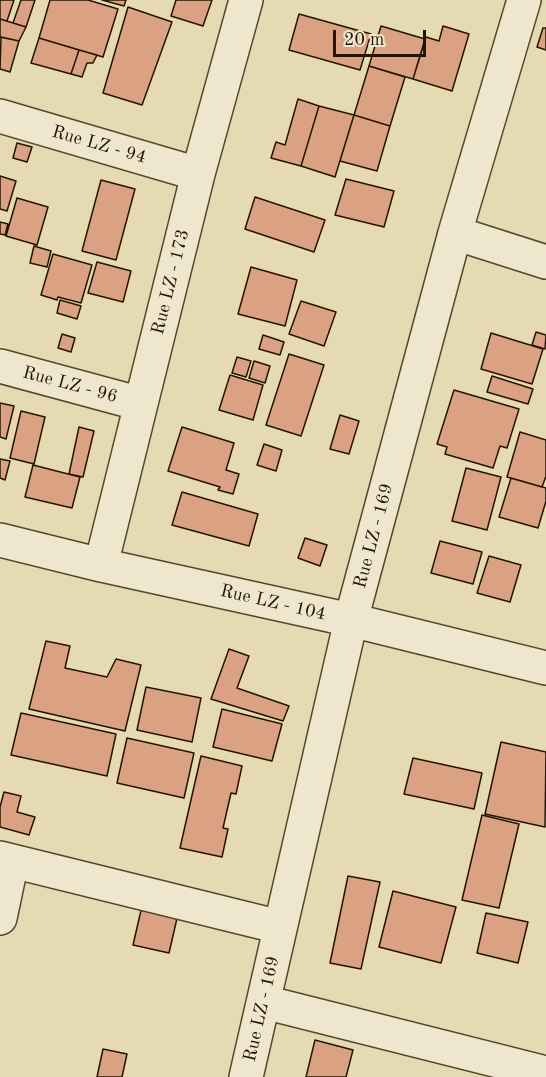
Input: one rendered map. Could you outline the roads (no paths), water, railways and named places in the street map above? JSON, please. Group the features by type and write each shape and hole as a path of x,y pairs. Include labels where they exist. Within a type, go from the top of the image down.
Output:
{"street":[{"name":"Rue LZ - 173","path":"101,565 198,174 246,0"},
{"name":"Rue LZ - 169","path":"246,1077 351,620 455,233 524,0"},
{"name":"Rue LZ - 94","path":"0,116 198,174"},
{"path":"455,233 546,262"},
{"name":"Rue LZ - 96","path":"0,366 141,404"},
{"name":"Rue LZ - 104","path":"0,540 101,565 351,620 546,668"},
{"path":"0,918 6,860 280,927"},
{"path":"264,1002 546,1073"}]}
